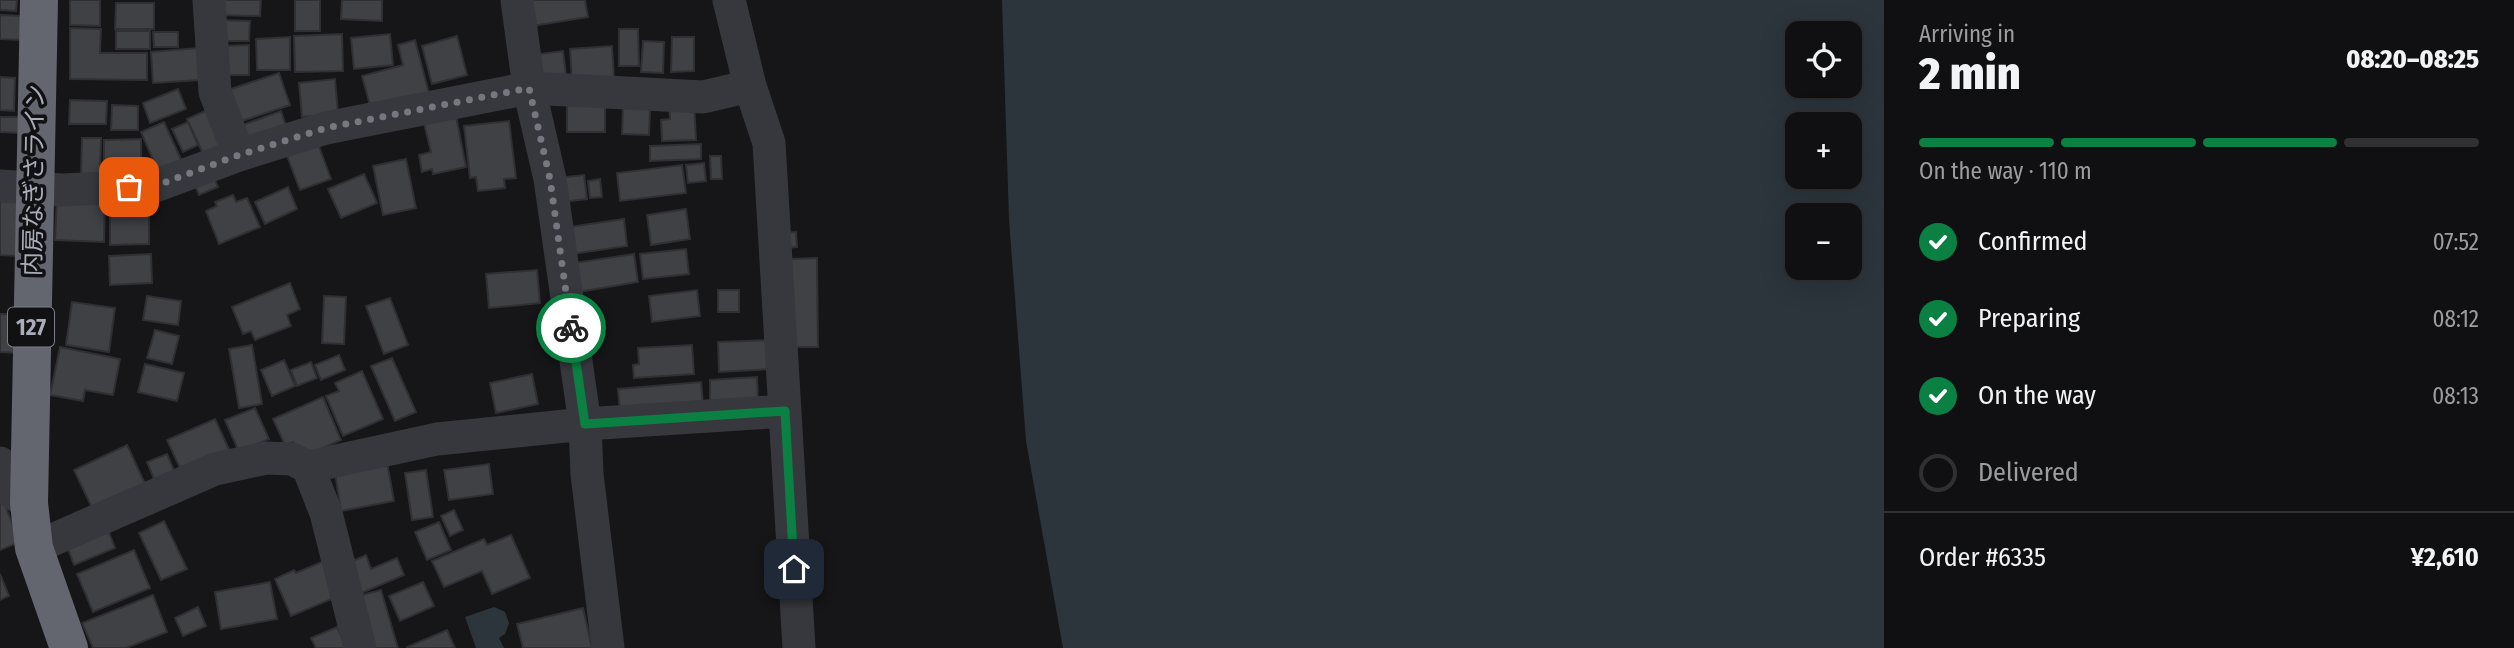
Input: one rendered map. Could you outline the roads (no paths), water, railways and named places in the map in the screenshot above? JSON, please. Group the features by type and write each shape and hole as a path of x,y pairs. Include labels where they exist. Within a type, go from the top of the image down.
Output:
{"highway":[{"name":"内房なぎさライン","path":"39,0 17,187 29,503 34,548 69,648"}],"street":[{"path":"209,0 215,93 239,155"},
{"path":"517,0 529,88 550,179 585,424 587,474 608,648"},
{"path":"729,0 750,86 769,143 799,648"},
{"path":"17,187 62,190 155,186 239,155 326,128 529,88 703,97 750,86"},
{"path":"34,548 215,469 266,458 292,459 309,467 437,439 585,424 785,411"},
{"path":"0,463 13,494 29,503"},
{"path":"309,467 326,513 360,648"}]}
